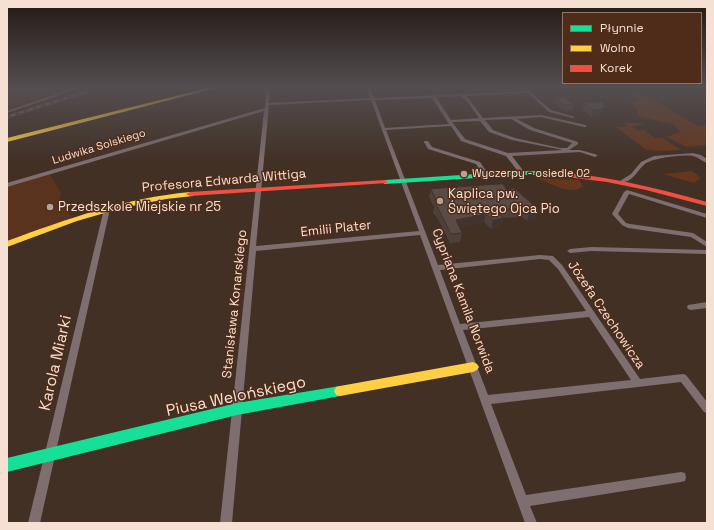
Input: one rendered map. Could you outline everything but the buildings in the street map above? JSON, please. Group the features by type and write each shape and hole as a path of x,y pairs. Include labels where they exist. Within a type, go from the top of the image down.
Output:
{"street":[{"path":"7,140 116,113"},
{"name":"Ludwika Solskiego","path":"7,185 248,113"},
{"name":"Stanisława Konarskiego","path":"226,523 266,113"},
{"name":"Cypriana Kamila Norwida","path":"377,113 531,523"},
{"path":"444,113 463,140 508,156 580,151 595,155"},
{"path":"477,113 487,128 497,134 544,146 564,149 576,143 532,129 513,118"},
{"name":"Ludwika Solskiego","path":"556,113 573,118"},
{"path":"384,130 481,119 541,116 584,126"},
{"path":"426,142 430,148 478,164 486,175"},
{"path":"536,154 544,146"},
{"path":"623,181 633,175 643,163 656,157 694,154 707,161"},
{"path":"508,156 522,173"},
{"name":"Profesora Edwarda Wittiga","path":"7,244 107,209 142,199 164,196 486,175 522,173 577,175 623,181 707,204"},
{"path":"631,193 635,184"},
{"path":"707,216 627,192 615,212 617,218 626,226 693,235 707,245"},
{"name":"Karola Miarki","path":"34,523 107,209"},
{"name":"Emilii Plater","path":"252,249 422,233"},
{"path":"570,251 592,248 707,252"},
{"name":"Józefa Czechowicza","path":"435,268 540,257 551,258 560,267 590,314 638,383"},
{"path":"691,307 707,305"},
{"path":"458,327 590,314"},
{"name":"Piusa Welońskiego","path":"7,465 237,410 473,367"},
{"path":"485,400 683,378 707,409"},
{"path":"523,501 681,478"}],"shaded area":[{"path":"638,113 676,113 698,126 707,125 707,145 687,147 666,137 680,132 673,124 641,117"},
{"path":"623,123 641,123 643,124 633,127 638,131 644,130 655,138 663,138 681,150 656,151 645,149 616,127 628,126"},
{"path":"692,171 701,178 694,183 663,174"},
{"path":"50,174 62,195 59,196 72,218 7,241 7,187"},
{"path":"536,178 579,180 583,186 573,190 560,188"}],"railway":[{"path":"7,117 20,113"}],"traffic: fast":[{"path":"385,182 522,173 544,173"},
{"path":"7,465 237,409 340,391"}],"traffic: slow":[{"path":"7,140 116,113"},
{"path":"7,244 97,212 143,200 190,194"},
{"path":"340,391 473,367"}],"traffic: jam":[{"path":"544,173 565,174 607,180 647,188 707,204"},
{"path":"190,194 385,182"}],"place":[{"name":"Wyczerpy - osiedle 02","path":"464,174"},
{"name":"Kaplica pw. Świętego Ojca Pio","path":"440,201"},
{"name":"Przedszkole Miejskie nr 25","path":"50,207"}]}
